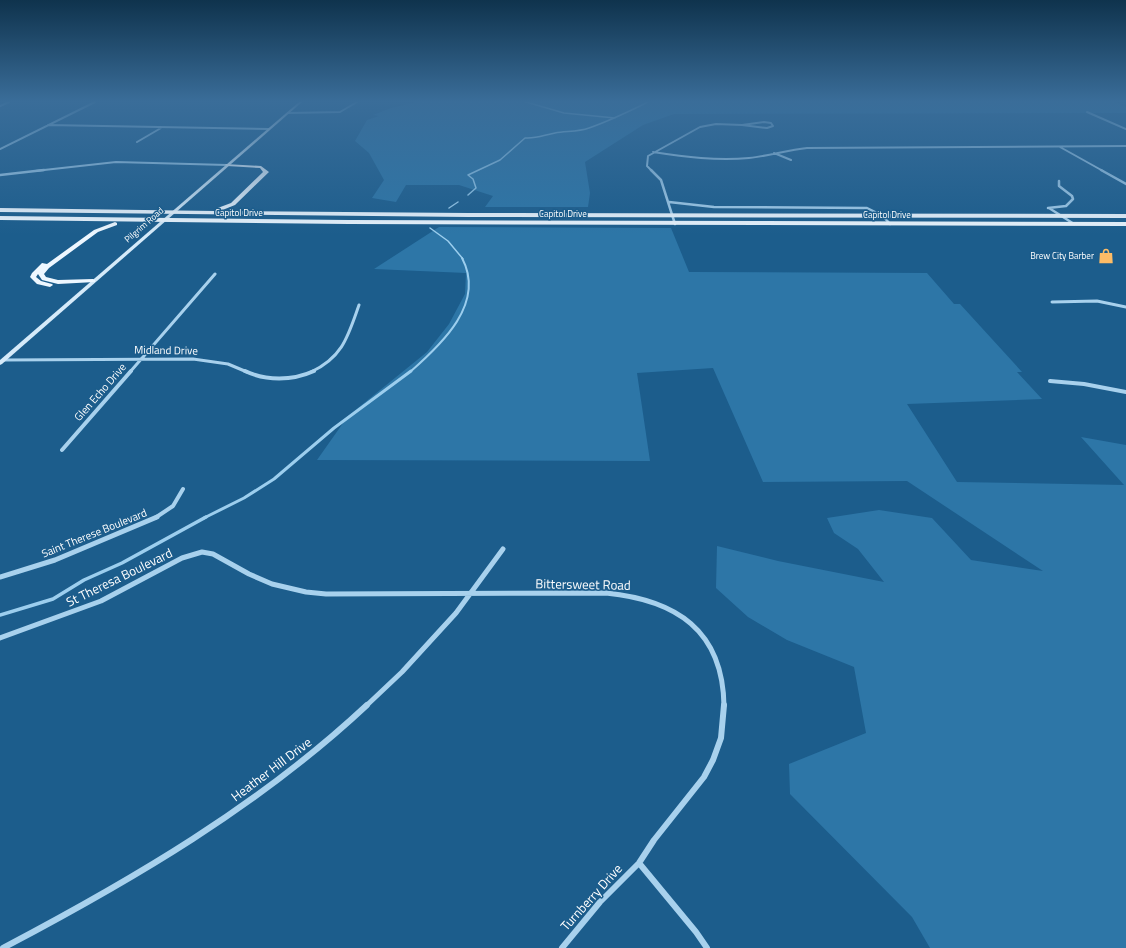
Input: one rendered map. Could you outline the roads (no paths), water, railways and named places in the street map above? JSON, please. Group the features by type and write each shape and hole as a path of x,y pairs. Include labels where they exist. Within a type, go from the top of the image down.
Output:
{"main road":[{"name":"Pilgrim Road","path":"2,361 249,146"},
{"path":"190,213 230,206 266,172 261,167 227,165"},
{"path":"227,165 260,165 267,166 272,169 272,172 239,206 244,210 260,213"},
{"name":"Capitol Drive","path":"0,210 190,213 1126,216"},
{"path":"466,223 468,214"},
{"name":"Capitol Drive","path":"0,218 137,221 675,224 1126,223"},
{"path":"74,220 88,224 91,226 90,229 39,268 32,278 35,282 44,284 91,283"},
{"path":"91,283 53,282 44,279 41,274 47,267 101,228 110,224 137,221"}],"street":[{"path":"666,146 653,152 647,159 647,166 661,180 675,224"},
{"path":"653,152 721,159 747,158 812,148 1030,146"},
{"path":"1060,146 1126,184"},
{"path":"773,153 791,160"},
{"path":"0,175 109,162 227,165"},
{"path":"1059,181 1058,186 1072,196 1073,199 1070,204 1064,207 1048,208 1074,224"},
{"path":"669,202 718,207 868,208 882,216 890,224"},
{"name":"Glen Echo Drive","path":"62,450 215,274"},
{"path":"1052,302 1097,300 1126,307"},
{"name":"Midland Drive","path":"2,361 141,359 201,360 225,363 257,376 278,379 303,375 323,367 333,360 342,349 359,305"},
{"path":"1050,381 1084,384 1126,392"},
{"name":"Saint Therese Boulevard","path":"0,577 55,560 151,521 173,506 183,489"},
{"name":"Heather Hill Drive","path":"3,948 159,861 277,780 315,751 407,668 447,624 485,577 503,549"},
{"name":"Bittersweet Road","path":"202,552 213,554 249,574 272,584 306,592 354,594 606,593 635,595 658,602 683,617 703,637 715,656 722,676 725,702 723,725 717,752 702,778 654,840 640,863"},
{"name":"St Theresa Boulevard","path":"0,638 101,601 182,558 202,552"},
{"path":"640,863 696,932 707,948"},
{"name":"Turnberry Drive","path":"562,948 613,887 640,863"}],"waterway":[{"path":"468,195 476,188 473,179 468,175 500,160 516,146"},
{"path":"449,208 458,202"},
{"path":"430,228 448,241 463,259"},
{"path":"410,372 435,349 447,335 465,306 468,291 468,275 462,258"},
{"path":"206,517 244,498 274,479 334,428 411,371"},
{"path":"0,615 53,599 84,580 122,563 206,517"}],"place":[{"name":"Brew City Barber","path":"1106,256"}]}
